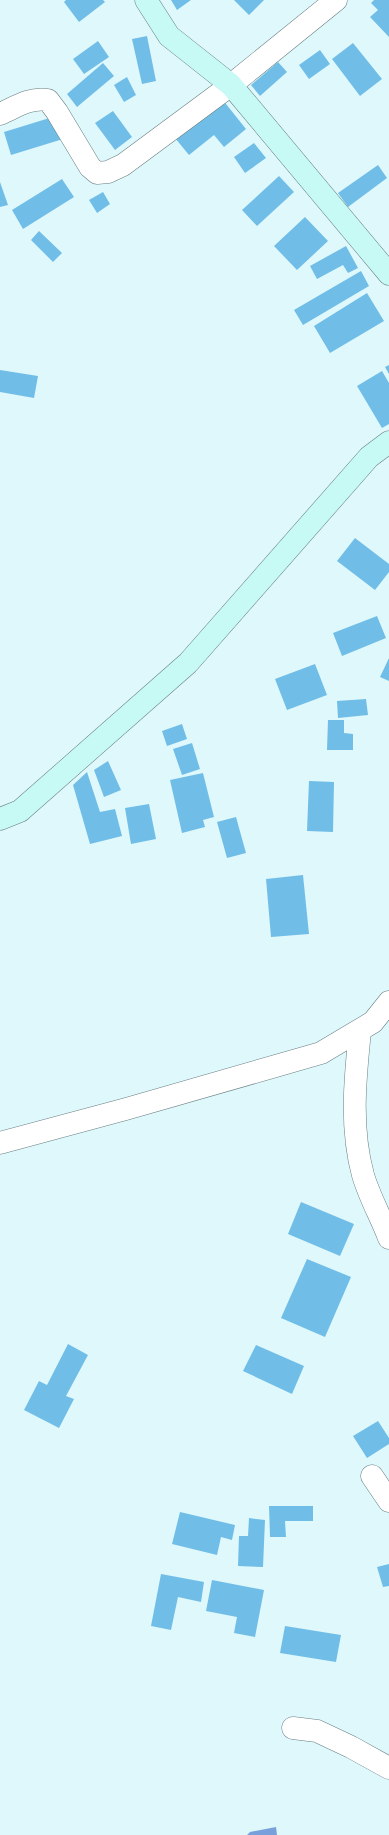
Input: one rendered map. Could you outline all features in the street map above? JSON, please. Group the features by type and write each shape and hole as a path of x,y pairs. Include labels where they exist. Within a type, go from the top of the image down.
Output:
{"street":[{"path":"146,0 169,36 231,86 389,274"},
{"path":"0,114 30,100 48,100 57,112 90,167 97,173 108,172 123,165 231,86 336,0"},
{"path":"0,819 20,811 188,663 370,457 389,442"},
{"path":"0,1143 126,1110 321,1053 373,1022 389,1002"},
{"path":"360,1031 354,1092 356,1138 363,1176 389,1238"},
{"path":"372,1476 389,1500"},
{"path":"293,1728 317,1731 351,1746 389,1768"}],"water":[{"path":"276,1827 277,1835 247,1835 250,1832"}],"building":[{"path":"66,0 103,0 105,2 79,22 64,2"},
{"path":"171,0 191,0 177,10"},
{"path":"234,0 264,0 249,15"},
{"path":"374,0 389,0 389,37 370,17 378,10 371,3"},
{"path":"147,36 156,81 142,84 132,39"},
{"path":"98,41 109,57 84,74 73,59"},
{"path":"353,43 382,79 360,96 332,59"},
{"path":"320,50 330,64 309,79 299,65"},
{"path":"278,62 287,72 260,96 251,85"},
{"path":"103,63 114,76 77,107 67,94"},
{"path":"127,77 136,95 124,102 114,85"},
{"path":"222,99 246,129 224,147 214,135 189,155 175,138"},
{"path":"113,111 132,137 115,150 95,123"},
{"path":"56,116 63,139 11,155 4,132"},
{"path":"254,143 266,158 245,173 234,157"},
{"path":"378,165 387,178 348,207 338,193"},
{"path":"279,176 294,192 257,226 242,210"},
{"path":"62,179 74,197 23,229 12,210"},
{"path":"0,182 8,205 0,207"},
{"path":"103,192 110,204 97,213 89,200"},
{"path":"305,217 328,241 297,270 274,246"},
{"path":"39,231 62,253 53,262 31,240"},
{"path":"346,246 358,268 348,273 343,265 317,279 310,266"},
{"path":"361,271 369,286 303,325 294,310"},
{"path":"367,293 384,321 330,353 314,326"},
{"path":"389,365 389,374 385,367"},
{"path":"0,370 38,376 34,398 0,392"},
{"path":"382,371 389,383 389,424 382,428 357,386"},
{"path":"355,538 389,564 389,572 375,590 337,561"},
{"path":"377,616 386,638 342,656 333,633"},
{"path":"389,658 389,681 380,677"},
{"path":"315,664 327,695 287,710 275,679"},
{"path":"366,699 368,715 338,718 337,701"},
{"path":"328,720 344,720 344,733 353,734 353,750 327,750"},
{"path":"182,724 187,739 167,746 162,731"},
{"path":"192,743 200,769 182,775 173,749"},
{"path":"108,761 121,790 104,797 94,770"},
{"path":"87,772 100,812 115,809 122,836 90,844 73,785"},
{"path":"203,773 214,817 203,820 205,827 182,833 170,780"},
{"path":"309,781 334,782 333,832 307,831"},
{"path":"149,804 156,839 131,844 125,808"},
{"path":"236,817 246,853 227,858 217,822"},
{"path":"303,875 309,934 271,937 266,879"},
{"path":"301,1202 354,1224 340,1256 288,1234"},
{"path":"307,1259 351,1277 325,1337 281,1318"},
{"path":"68,1344 88,1355 66,1396 74,1399 59,1428 24,1410 39,1381 47,1385"},
{"path":"256,1345 304,1366 292,1394 243,1371"},
{"path":"378,1421 389,1438 389,1444 367,1458 353,1436"},
{"path":"269,1506 313,1506 313,1521 285,1521 286,1537 270,1537"},
{"path":"180,1512 235,1525 232,1540 221,1537 217,1555 172,1544"},
{"path":"249,1518 265,1520 263,1567 238,1566 239,1536 248,1536"},
{"path":"389,1564 389,1586 383,1587 377,1567"},
{"path":"161,1574 204,1582 201,1602 178,1597 171,1630 151,1626"},
{"path":"212,1580 264,1590 255,1637 234,1633 237,1617 206,1611"},
{"path":"285,1626 341,1635 336,1662 280,1653"}]}
